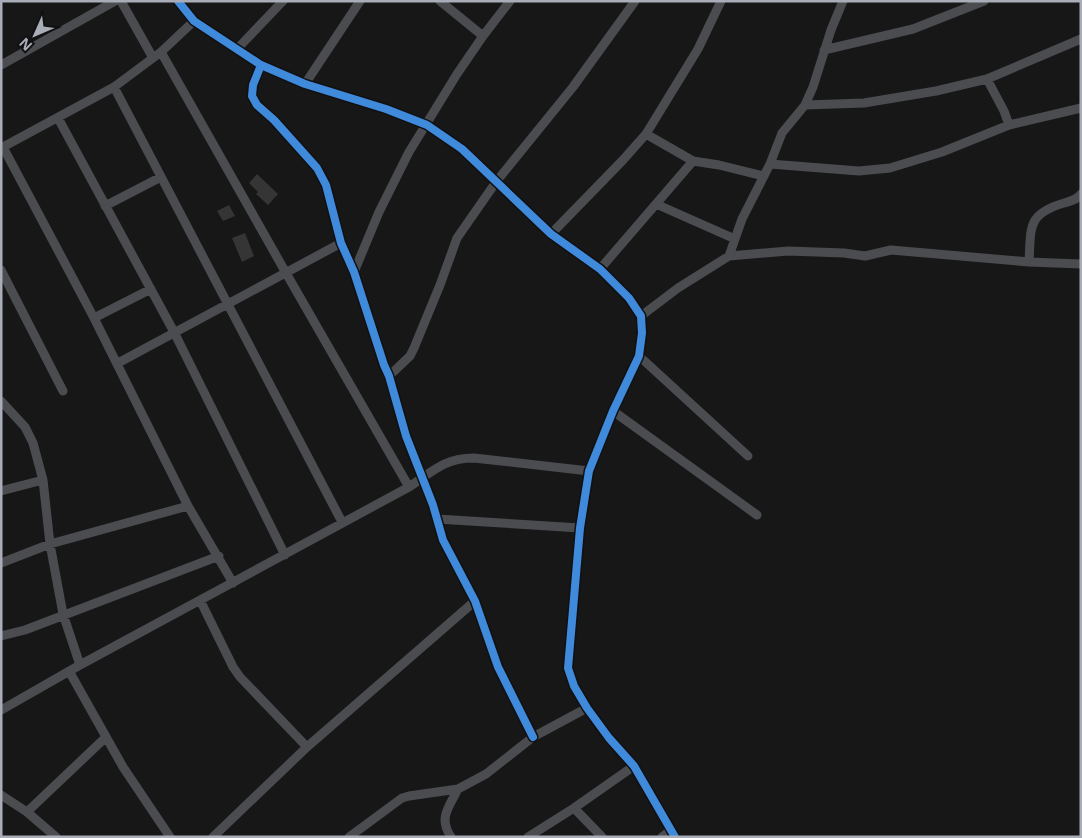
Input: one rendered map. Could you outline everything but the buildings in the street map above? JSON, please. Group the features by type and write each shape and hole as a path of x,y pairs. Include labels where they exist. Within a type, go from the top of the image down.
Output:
{"street":[{"path":"1,66 115,1"},
{"path":"120,1 153,58"},
{"path":"178,1 194,20 261,65 305,84 377,106 427,125 462,148 551,234 600,269 629,298 641,316 642,333 639,356 613,411 589,471 580,528 568,668 574,686 587,708 634,766 673,834 662,837"},
{"path":"305,84 360,1"},
{"path":"440,1 483,36"},
{"path":"354,272 379,212 409,152 483,36 510,1"},
{"path":"389,376 410,356 414,348 457,238 496,182 573,87 635,1"},
{"path":"551,234 646,134 698,49 721,1"},
{"path":"729,256 742,219 770,164 782,133 805,104 813,87 839,7 843,1"},
{"path":"824,50 913,29 984,1"},
{"path":"238,49 282,2"},
{"path":"194,20 161,52 114,87 2,147 118,363 188,506 232,583"},
{"path":"805,104 864,103 936,91 987,79 1081,40"},
{"path":"161,52 409,487"},
{"path":"261,65 253,85 252,96 257,105 274,120 317,168 326,185 341,243 354,272 389,376 406,436 437,518 443,540 475,601 498,667 533,737"},
{"path":"987,79 1004,111 1008,125"},
{"path":"114,87 342,522"},
{"path":"770,164 859,171 890,168 942,152 1008,125 1081,108"},
{"path":"58,118 174,332 285,555"},
{"path":"646,134 693,161 720,165 763,176"},
{"path":"600,269 693,161"},
{"path":"105,206 161,177"},
{"path":"1029,262 1030,230 1041,212 1049,207 1080,197"},
{"path":"656,204 735,239"},
{"path":"118,363 341,243"},
{"path":"641,316 678,288 729,256 788,252 844,253 865,256 891,250 1029,262 1081,264"},
{"path":"1,270 63,391"},
{"path":"94,318 151,289"},
{"path":"639,356 748,456"},
{"path":"1,401 26,427 33,442 43,480 50,544 62,614 80,665"},
{"path":"613,411 758,515"},
{"path":"1,710 69,671 409,487 445,463 459,458 474,458 589,471"},
{"path":"1,491 43,480"},
{"path":"1,563 50,544 188,506"},
{"path":"437,518 580,528"},
{"path":"1,636 25,630 62,614 218,556"},
{"path":"200,600 236,672 307,747"},
{"path":"213,837 307,747 475,601"},
{"path":"69,671 105,738 170,837"},
{"path":"349,837 402,798 458,789 486,774 533,737 587,708"},
{"path":"27,812 105,738"},
{"path":"528,837 574,808 634,766"},
{"path":"451,837 444,823 445,815 458,789"},
{"path":"1,795 27,812 56,837"},
{"path":"574,808 602,837"}],"cycle path":[{"path":"178,1 194,21 261,65 305,84 386,109 427,125 462,149 551,234 600,269 629,298 641,316 642,333 639,356 613,411 589,471 580,528 568,668 574,686 587,708 609,738 634,766 675,837"},
{"path":"261,65 253,85 252,96 257,105 274,120 317,168 326,185 341,243 354,272 389,376 406,436 433,505 443,540 475,601 498,667 533,737"}]}
